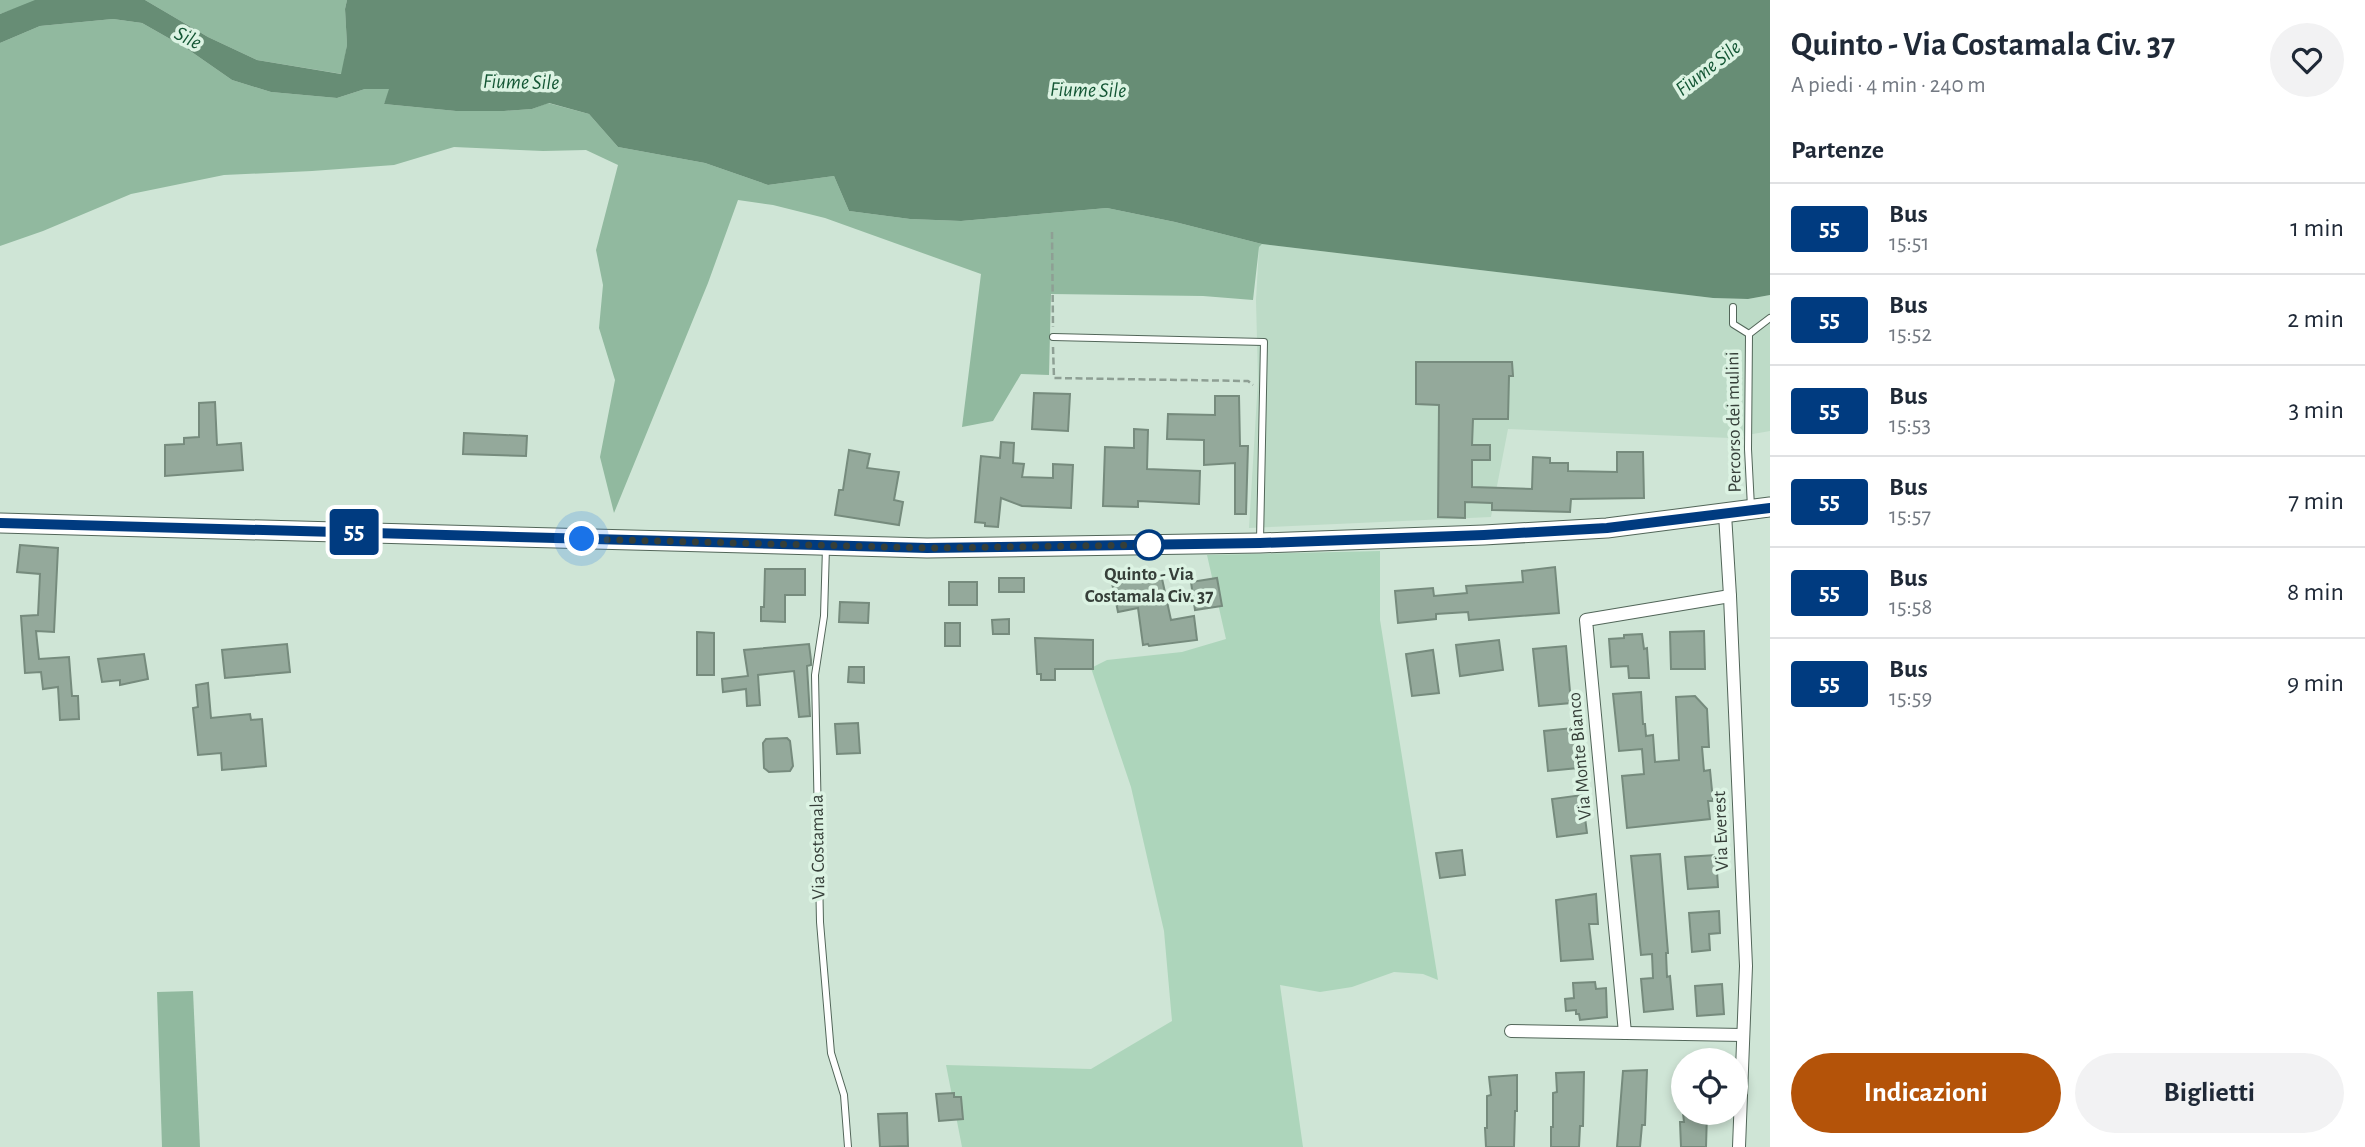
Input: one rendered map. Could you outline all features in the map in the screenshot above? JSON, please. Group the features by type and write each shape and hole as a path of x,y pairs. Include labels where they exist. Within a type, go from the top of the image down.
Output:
{"main road":[{"path":"0,523 927,548 1260,543 1511,534 1607,528 1761,509"}],"street":[{"name":"Via Everest","path":"1725,514 1746,965 1739,1147"},
{"name":"Via Monte Bianco","path":"1625,1033 1586,620 1730,596"},
{"path":"1511,1031 1743,1035"}],"lane":[{"path":"1733,307 1733,324 1749,334 1770,318"},
{"name":"Percorso dei mulini","path":"1749,334 1748,449 1761,509"},
{"path":"1053,337 1264,342 1260,543"},
{"name":"Via Costamala","path":"826,546 824,616 815,675 820,922 831,1053 844,1095 848,1147"}],"shaded area":[{"path":"0,0 39,0 0,14"},
{"path":"145,0 347,0 347,45 342,74 257,60 208,37"},
{"path":"113,19 142,23 186,48 232,80 271,92 337,98 365,89 390,89 384,104 456,111 532,109 548,103 589,114 618,147 705,163 768,185 834,176 849,211 910,219 961,221 1107,208 1175,222 1262,244 1259,247 1253,300 1203,296 1051,294 1049,375 1021,374 993,421 962,427 981,274 825,218 773,205 738,200 708,283 614,513 600,457 615,380 599,328 603,285 596,250 618,165 586,150 454,147 394,165 224,175 131,194 0,246 0,43 40,26"},
{"path":"1262,244 1713,298 1748,299 1770,295 1770,431 1730,438 1508,429 1491,517 1249,528 1258,380 1256,300 1259,247"},
{"path":"1380,551 1380,620 1438,980 1423,974 1394,972 1352,987 1320,992 1280,985 1303,1147 962,1147 946,1065 1091,1069 1172,1021 1164,931 1131,787 1091,668 1107,660 1182,652 1226,639 1207,555"},
{"path":"193,991 200,1147 162,1147 157,992"}],"water":[{"path":"35,0 145,0 208,37 257,60 341,74 347,45 347,0 1770,0 1770,295 1748,299 1713,298 1262,244 1107,208 961,221 910,219 849,211 834,176 768,185 705,163 618,147 589,114 549,103 532,109 456,111 384,104 389,89 365,89 337,98 271,92 232,80 186,48 142,23 113,19 40,26 0,43 0,14"}],"building":[{"path":"1416,362 1512,362 1508,419 1473,419 1472,445 1490,445 1490,460 1472,460 1472,487 1532,489 1533,457 1550,458 1550,463 1568,463 1568,471 1617,472 1617,452 1643,452 1644,498 1571,499 1570,512 1492,510 1492,503 1465,502 1465,518 1438,517 1439,405 1416,404"},
{"path":"1034,393 1070,394 1068,431 1032,429"},
{"path":"1215,396 1239,396 1240,446 1248,446 1246,514 1235,514 1235,463 1204,465 1204,440 1167,439 1168,414 1215,415"},
{"path":"215,402 217,445 241,443 243,470 165,476 165,445 184,444 184,438 199,437 199,403"},
{"path":"1134,429 1148,430 1147,469 1200,471 1199,504 1138,501 1138,507 1103,506 1105,447 1134,448"},
{"path":"464,433 527,436 526,456 463,454"},
{"path":"1001,442 1014,443 1013,463 1024,464 1022,477 1053,478 1053,464 1073,465 1071,508 1022,506 1001,498 998,527 975,522 981,456 1000,458"},
{"path":"849,450 870,454 867,468 899,472 894,500 903,502 899,525 835,515 839,490 843,490"},
{"path":"20,545 58,548 54,632 36,631 39,659 69,657 72,696 78,696 79,719 60,720 58,687 43,689 41,672 25,673 21,616 38,615 40,574 17,572"},
{"path":"1555,567 1559,613 1469,620 1468,612 1436,614 1436,619 1398,623 1395,591 1433,588 1434,596 1467,593 1466,586 1523,582 1522,571"},
{"path":"765,569 805,569 805,595 785,595 785,622 761,621"},
{"path":"1161,574 1171,620 1194,616 1197,640 1143,645 1138,608 1118,612 1112,583"},
{"path":"999,578 1024,578 1024,592 999,592"},
{"path":"1217,578 1222,606 1195,610 1191,582"},
{"path":"949,582 977,582 977,605 949,605"},
{"path":"840,602 869,603 868,623 839,622"},
{"path":"1009,619 1009,634 993,634 992,620"},
{"path":"945,623 960,623 960,646 945,646"},
{"path":"1704,631 1705,669 1671,669 1670,632"},
{"path":"697,632 714,633 714,675 697,675"},
{"path":"1642,634 1644,649 1647,648 1649,678 1629,678 1628,666 1611,667 1609,639"},
{"path":"1035,638 1093,640 1093,669 1055,669 1055,680 1041,680 1041,674 1037,674"},
{"path":"1499,640 1503,670 1460,676 1456,645"},
{"path":"287,644 290,672 225,678 222,650"},
{"path":"809,644 811,665 807,666 810,716 799,717 794,671 758,675 760,705 747,706 746,689 723,692 722,679 748,676 744,650"},
{"path":"1566,646 1571,703 1539,706 1533,649"},
{"path":"1433,650 1439,693 1412,696 1406,654"},
{"path":"144,654 148,679 120,685 120,680 102,682 98,659"},
{"path":"849,667 864,667 864,683 848,682"},
{"path":"208,683 211,718 250,714 251,720 262,719 266,766 222,770 221,753 198,755 193,708 198,707 196,685"},
{"path":"1641,692 1643,724 1646,736 1653,735 1655,762 1679,760 1676,697 1695,696 1707,709 1709,747 1702,747 1704,771 1710,770 1713,801 1708,801 1710,819 1627,828 1622,776 1644,774 1642,749 1619,751 1613,694"},
{"path":"858,723 860,753 837,754 835,724"},
{"path":"1573,728 1578,768 1548,771 1544,731"},
{"path":"787,738 790,741 793,766 790,771 769,772 764,768 763,743 766,739"},
{"path":"1582,795 1587,833 1557,837 1552,799"},
{"path":"1462,850 1465,875 1440,878 1436,853"},
{"path":"1660,854 1668,953 1667,977 1670,976 1673,1009 1644,1012 1641,979 1653,978 1652,954 1641,955 1631,856"},
{"path":"1716,855 1718,887 1688,889 1685,857"},
{"path":"1596,894 1598,924 1589,924 1593,959 1561,961 1556,900"},
{"path":"1719,911 1720,933 1709,934 1710,950 1692,952 1689,913"},
{"path":"1595,982 1596,989 1606,988 1607,1017 1580,1020 1576,1010 1566,1011 1565,999 1574,998 1573,983"},
{"path":"1722,984 1724,1014 1697,1016 1695,986"},
{"path":"1647,1070 1645,1125 1642,1125 1640,1147 1617,1147 1623,1071"},
{"path":"1584,1072 1583,1126 1580,1126 1579,1147 1551,1147 1553,1093 1557,1092 1556,1073"},
{"path":"1517,1075 1514,1147 1486,1147 1487,1096 1491,1095 1489,1077"},
{"path":"954,1093 954,1097 961,1097 963,1119 939,1121 936,1094"},
{"path":"907,1113 908,1146 880,1147 878,1114"},
{"path":"1680,1125 1707,1125 1706,1147 1681,1147"}],"bus line":[{"name":"55","path":"0,523 927,548 1260,543 1484,535 1607,528 1770,508"}],"place":[{"name":"Quinto - Via Costamala Civ. 37","path":"1149,545"}],"route":[{"path":"582,539 927,548 1149,545"}],"water label":[{"name":"Sile","path":"188,38"},
{"name":"Fiume Sile","path":"1708,68"},
{"name":"Fiume Sile","path":"521,82"},
{"name":"Fiume Sile","path":"1088,90"}]}
